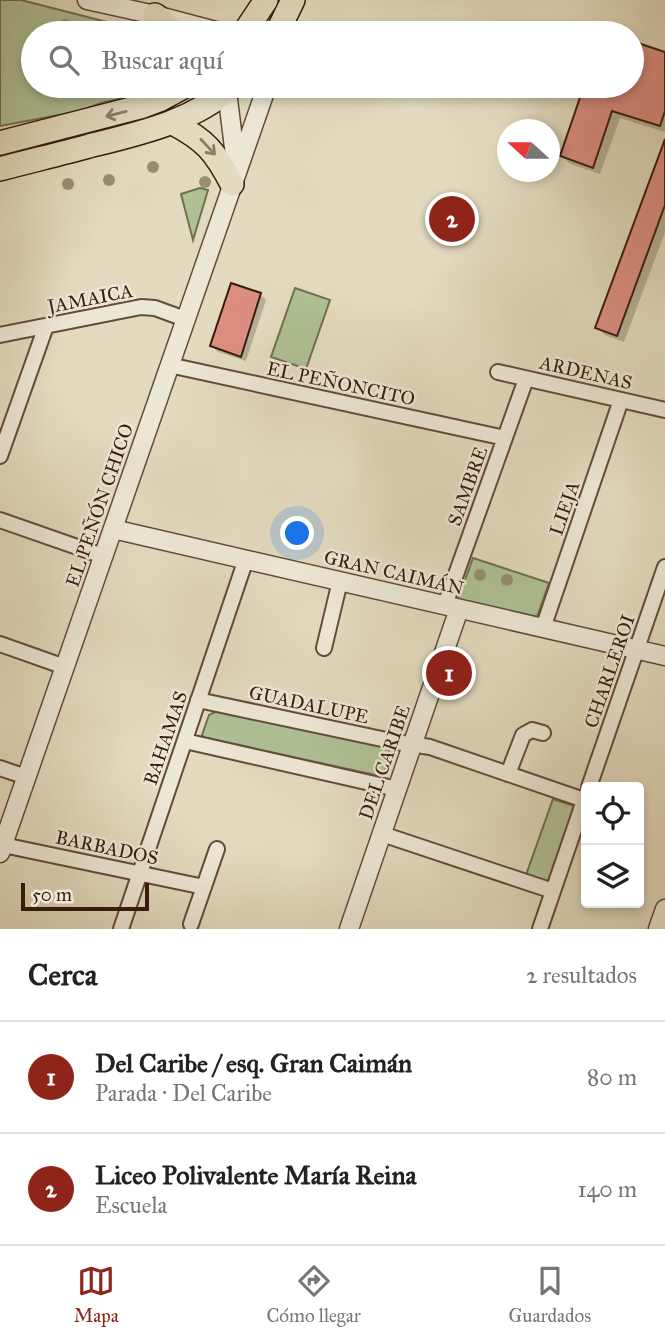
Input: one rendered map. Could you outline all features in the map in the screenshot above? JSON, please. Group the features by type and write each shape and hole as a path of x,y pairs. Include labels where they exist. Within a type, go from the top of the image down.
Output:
{"main road":[{"path":"252,21 265,0"},
{"path":"284,21 293,0"},
{"path":"155,15 163,21"},
{"path":"0,143 120,113 163,98"},
{"path":"0,169 143,133 173,123 215,98"},
{"path":"173,123 206,144 234,177"}],"street":[{"path":"87,0 178,21"},
{"name":"EL PEÑÓN CHICO","path":"230,98 234,177"},
{"name":"EL PEÑÓN CHICO","path":"1,849 263,98"},
{"name":"JAMAICA","path":"0,335 141,307 155,308 186,319"},
{"path":"0,456 46,326"},
{"name":"EL PEÑONCITO","path":"169,365 505,438"},
{"name":"ARDENAS","path":"498,372 665,410"},
{"name":"SAMBRE","path":"452,607 526,379"},
{"name":"LIEJA","path":"543,628 621,400"},
{"path":"0,520 103,556"},
{"name":"GRAN CAIMÁN","path":"113,529 665,656"},
{"name":"BAHAMAS","path":"121,929 246,559"},
{"name":"CHARLEROI","path":"591,782 665,567"},
{"path":"324,648 340,581"},
{"name":"DEL CARIBE","path":"349,929 413,745 452,607"},
{"path":"0,644 65,667"},
{"name":"GUADALUPE","path":"198,700 430,747 508,774 581,792"},
{"path":"508,774 523,735 532,730 543,733"},
{"path":"185,741 397,789"},
{"path":"0,768 26,777"},
{"name":"CHARLEROI","path":"540,929 581,811"},
{"path":"382,834 553,891"},
{"name":"BARBADOS","path":"1,849 204,887"},
{"path":"191,924 217,849"},
{"path":"658,929 665,909"}],"green space":[{"path":"0,0 21,0 103,21 21,21 21,98 124,98 80,111 0,126"},
{"path":"200,188 208,190 193,240 181,194"},
{"path":"295,288 330,300 306,369 271,357"},
{"path":"473,558 549,583 537,617 458,599"},
{"path":"217,711 387,746 390,753 384,774 380,776 205,738 202,735 209,715"},
{"path":"553,799 577,807 552,879 543,881 526,875"}],"building":[{"path":"644,45 665,52 665,111 660,126 612,111 593,168 560,156 580,98 644,98"},
{"path":"665,139 665,205 617,336 595,328"},
{"path":"231,283 261,293 241,357 210,346"}],"place":[{"name":"Liceo Polivalente María Reina","path":"452,219"},
{"name":"Del Caribe / esq. Gran Caimán","path":"449,673"}]}
